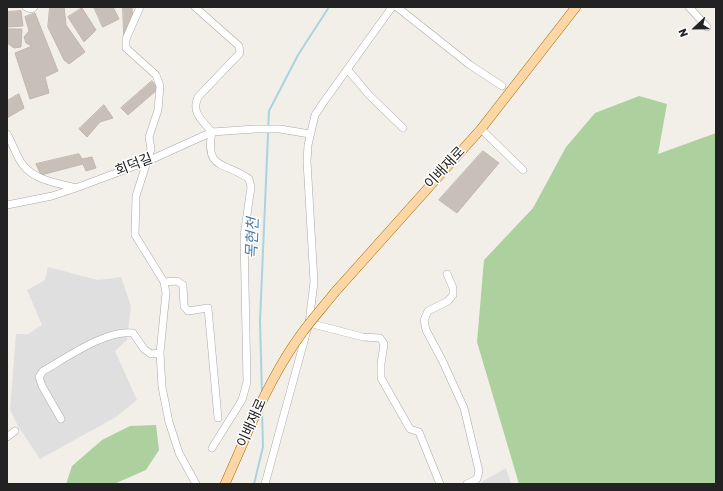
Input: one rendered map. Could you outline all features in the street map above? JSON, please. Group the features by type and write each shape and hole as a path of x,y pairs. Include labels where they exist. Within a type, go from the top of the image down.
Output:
{"main road":[{"name":"이배재로","path":"225,484 254,417 284,361 301,334 335,292 481,129 576,7"}],"street":[{"path":"26,7 31,9 34,7"},
{"path":"140,7 126,39 126,48 156,75 160,86 158,110 148,137 151,149 136,196 135,235 164,282 166,293 160,353 162,387 168,422 179,454 196,484"},
{"path":"195,7 239,46 240,53 198,96 194,104 196,114 212,132 210,146 212,156 220,166 242,174 249,179 251,187 244,236 247,382 242,400 212,448"},
{"name":"이배재로","path":"265,484 309,323 314,282 307,161 310,134 315,115 392,7"},
{"path":"397,7 470,65 502,86"},
{"path":"689,7 707,27"},
{"path":"348,70 369,95 404,128"},
{"name":"회덕길","path":"10,205 52,196 76,188 148,161 212,132 280,129 310,134"},
{"path":"481,129 523,170"},
{"path":"7,134 22,164 32,175 48,181 76,188"},
{"path":"7,210 10,205"},
{"path":"447,274 453,288 453,295 448,302 428,311 424,320 426,330 442,360 464,408 479,471 477,479 467,484"},
{"path":"164,282 177,282 183,285 184,306 188,311 208,308 218,418"},
{"path":"309,323 362,337 380,338 384,344 381,364 381,378 388,392 399,407 410,429 419,432 440,484"},
{"path":"61,419 42,386 39,377 43,371 98,341 124,332 133,333 144,349 151,354 160,353"},
{"path":"7,438 15,431"}],"shaded area":[{"path":"48,267 98,280 121,277 131,306 127,340 115,351 137,400 116,417 40,459 18,426 10,410 16,334 28,334 42,325 27,290 45,280"},
{"path":"506,468 511,484 481,484 483,481"}],"green space":[{"path":"639,96 667,104 658,154 716,133 716,484 519,484 477,342 484,260 533,208 566,147 595,113"},
{"path":"156,425 159,450 146,470 114,484 66,484 72,466 102,440 130,426"}],"building":[{"path":"50,7 64,7 66,25 85,52 69,64 64,60 48,27"},
{"path":"94,7 113,7 119,19 103,27"},
{"path":"123,7 132,7 133,23 124,37"},
{"path":"82,8 96,30 84,42 68,17"},
{"path":"21,11 23,26 7,27 7,12"},
{"path":"35,13 58,71 45,77 49,93 30,99 15,53 32,46 26,43 24,37 29,31 25,17"},
{"path":"7,29 22,29 21,47 14,48 7,43"},
{"path":"152,81 158,89 128,115 121,108"},
{"path":"19,94 24,108 7,118 7,101"},
{"path":"104,105 113,118 100,122 87,137 79,129"},
{"path":"483,151 499,163 457,213 439,200"},
{"path":"79,154 82,159 92,157 96,168 86,171 83,164 41,175 36,164"}],"waterway":[{"name":"목현천","path":"262,394 260,321 269,111 298,55 329,7"},
{"name":"목현천","path":"254,484 263,447 262,410"}]}
